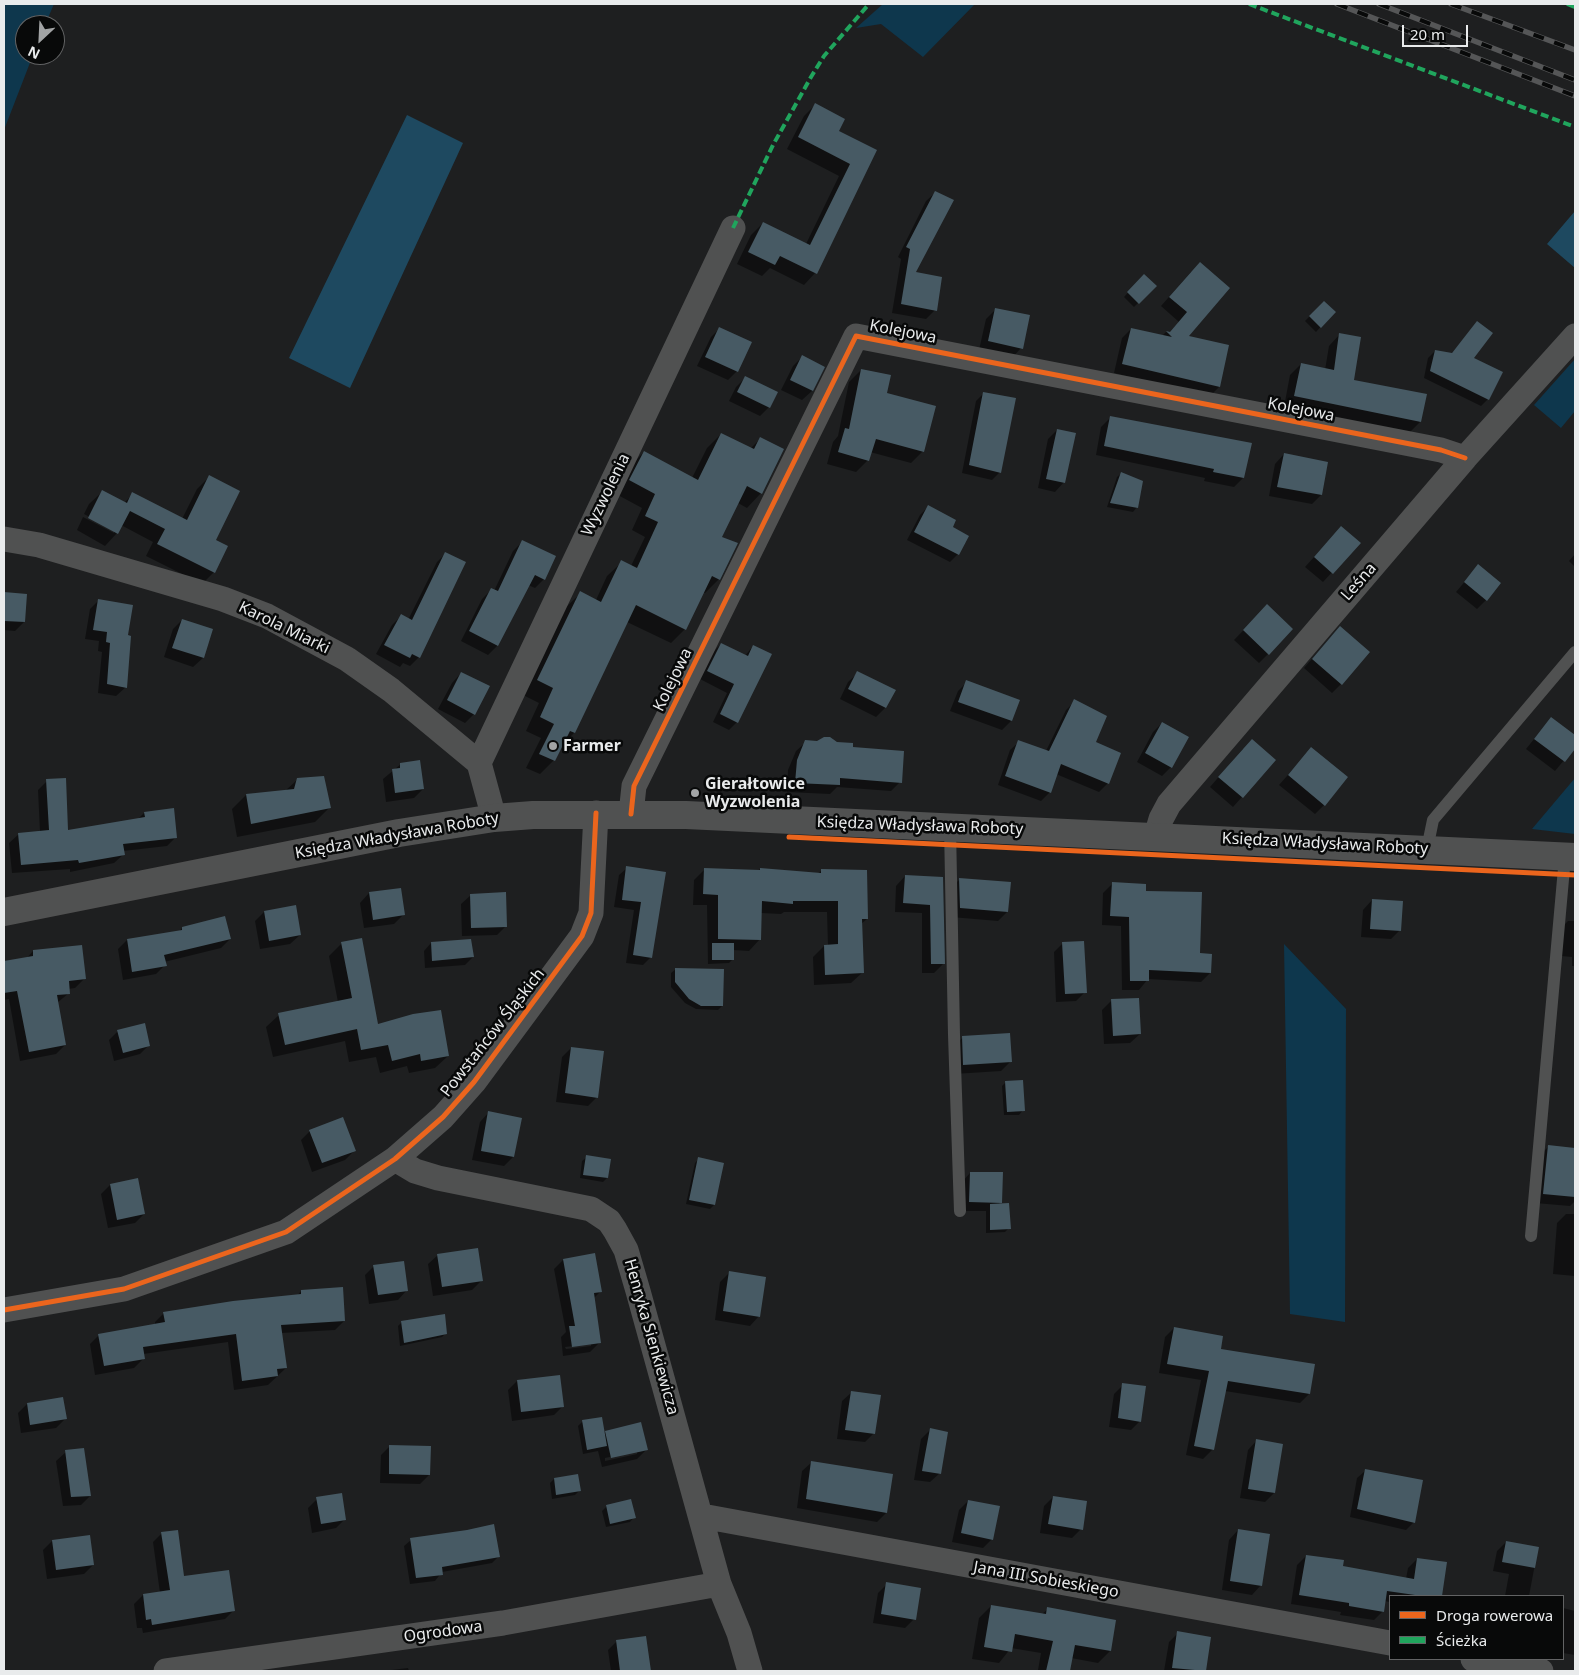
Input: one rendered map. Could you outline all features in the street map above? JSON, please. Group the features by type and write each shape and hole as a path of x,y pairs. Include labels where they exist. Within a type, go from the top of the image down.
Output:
{"main road":[{"name":"Księdza Władysława Roboty","path":"4,912 399,833 494,818 596,814 1156,836 1570,857"}],"street":[{"name":"Wyzwolenia","path":"478,763 733,228"},
{"name":"Kolejowa","path":"631,814 634,786 856,336 1431,448 1465,458"},
{"name":"Leśna","path":"1156,836 1161,819 1169,804 1465,458 1575,336"},
{"name":"Karola Miarki","path":"4,539 39,546 179,585 267,616 368,672 478,763"},
{"path":"478,763 494,818"},
{"name":"Powstańców Śląskich","path":"4,1310 124,1289 286,1232 395,1159 443,1117 474,1082 582,936 591,913 596,814"},
{"name":"Henryka Sienkiewicza","path":"395,1159 415,1171 438,1178 591,1209 609,1221 626,1250 702,1516 719,1584 739,1633 750,1671"},
{"name":"Jana III Sobieskiego","path":"702,1516 1389,1644"},
{"name":"Ogrodowa","path":"166,1671 503,1623 719,1584"},
{"path":"1479,1660 1541,1671"}],"lane":[{"path":"1427,849 1433,820 1575,652"},
{"path":"950,827 953,1026 960,1211"},
{"path":"1531,1236 1570,857"}],"shaded area":[{"path":"4,4 54,4 49,15 15,15 15,65 29,65 4,130"},
{"path":"883,4 975,4 923,57 881,24 856,28"},
{"path":"407,115 463,143 350,388 289,358"},
{"path":"1575,211 1575,268 1547,244"},
{"path":"1575,359 1575,411 1561,428 1534,405"},
{"path":"1575,778 1575,834 1532,829"},
{"path":"1284,944 1346,1009 1345,1322 1290,1314"}],"building":[{"path":"815,103 845,119 839,131 877,150 817,274 780,256 775,265 748,252 763,222 810,245 850,164 798,137"},
{"path":"935,191 954,200 916,272 942,277 937,311 901,304 910,249 906,247"},
{"path":"1200,262 1230,288 1189,336 1229,345 1220,387 1122,364 1131,328 1172,337 1166,331 1170,332 1187,312 1169,297"},
{"path":"1144,274 1157,286 1139,304 1127,292"},
{"path":"1324,301 1336,312 1321,328 1309,316"},
{"path":"995,308 1030,315 1023,349 988,341"},
{"path":"1477,321 1493,333 1474,358 1503,372 1489,400 1430,371 1435,350 1452,353"},
{"path":"719,327 752,342 738,372 705,357"},
{"path":"1339,333 1361,337 1354,380 1427,394 1421,422 1294,396 1301,363 1334,370"},
{"path":"802,355 825,367 813,391 790,380"},
{"path":"861,369 891,375 887,393 936,406 924,452 876,439 869,461 838,452 845,428 849,429"},
{"path":"745,376 778,392 770,408 737,392"},
{"path":"983,392 1016,398 1001,473 969,465"},
{"path":"1110,416 1252,443 1244,478 1213,472 1214,469 1104,446"},
{"path":"1057,429 1076,433 1065,483 1046,479"},
{"path":"721,433 754,449 760,437 784,449 762,494 747,486 722,537 738,543 720,580 712,576 686,630 636,605 575,733 570,731 555,761 539,754 554,724 540,717 553,688 537,680 580,591 601,602 621,560 637,568 658,522 645,516 655,494 629,480 644,451 698,480"},
{"path":"1284,453 1328,462 1322,495 1277,487"},
{"path":"1121,472 1143,481 1138,508 1110,503"},
{"path":"209,475 240,491 216,540 228,546 215,573 157,544 165,529 130,511 118,534 88,518 102,490 127,503 132,492 187,520"},
{"path":"928,505 956,520 953,527 969,536 959,555 914,532"},
{"path":"1341,526 1361,543 1333,574 1314,557"},
{"path":"522,540 556,556 545,580 535,575 498,646 469,631 491,588 498,591"},
{"path":"445,552 466,562 420,658 412,654 410,658 384,645 401,614 412,620"},
{"path":"1478,564 1501,583 1487,601 1464,582"},
{"path":"4,592 27,594 25,622 4,621"},
{"path":"98,599 133,605 128,635 131,636 127,688 107,684 110,643 106,642 107,632 93,630"},
{"path":"1267,604 1293,629 1269,655 1243,630"},
{"path":"182,619 213,629 204,658 172,648"},
{"path":"1340,626 1370,652 1342,685 1312,659"},
{"path":"721,643 748,656 753,645 772,654 738,723 720,714 734,684 707,671"},
{"path":"857,671 896,690 886,708 848,689"},
{"path":"461,672 490,686 475,715 447,700"},
{"path":"966,680 1020,700 1012,721 958,702"},
{"path":"1074,699 1107,716 1096,742 1121,753 1109,784 1061,764 1051,793 1005,776 1018,740 1049,751"},
{"path":"1551,717 1575,735 1575,749 1565,762 1534,739"},
{"path":"1162,722 1189,737 1172,768 1145,753"},
{"path":"824,737 830,737 837,742 853,743 853,747 904,751 902,783 840,778 840,785 795,783 797,760 805,740 817,741"},
{"path":"1252,739 1276,760 1243,798 1218,777"},
{"path":"1311,747 1348,777 1325,806 1288,775"},
{"path":"420,760 424,789 395,793 392,769 400,768 400,763"},
{"path":"324,776 331,808 251,824 246,794 294,789 297,778"},
{"path":"66,778 68,830 145,817 144,812 174,808 177,838 123,844 125,855 79,863 78,860 21,865 18,833 49,830 46,779"},
{"path":"626,866 666,872 652,958 633,955 641,902 622,900"},
{"path":"704,868 760,870 760,868 821,873 821,869 867,870 868,919 862,919 864,973 825,975 824,945 838,944 838,901 793,901 793,904 762,901 761,940 718,939 718,895 703,894"},
{"path":"905,875 943,877 945,964 931,964 930,905 903,903"},
{"path":"959,878 1011,882 1008,912 960,908"},
{"path":"1112,882 1146,884 1146,891 1202,892 1200,953 1212,954 1211,973 1149,970 1149,981 1130,981 1129,917 1110,916"},
{"path":"401,888 405,915 373,920 369,892"},
{"path":"506,892 507,927 471,928 470,894"},
{"path":"1372,899 1403,901 1401,931 1370,929"},
{"path":"296,905 301,935 269,941 264,911"},
{"path":"225,916 231,939 164,955 167,966 132,972 127,939 182,930 182,927"},
{"path":"362,938 378,1024 413,1014 441,1010 449,1056 421,1061 420,1054 392,1061 388,1045 361,1050 357,1029 285,1045 278,1013 352,998 341,942"},
{"path":"471,939 474,957 432,961 431,942"},
{"path":"1084,941 1087,993 1065,994 1062,942"},
{"path":"712,943 734,943 734,960 712,960"},
{"path":"82,945 86,979 69,981 70,994 57,995 66,1045 29,1052 17,991 4,993 4,961 33,956 33,950"},
{"path":"675,968 724,969 723,1006 701,1006 689,999 675,982"},
{"path":"1139,998 1141,1034 1113,1036 1111,999"},
{"path":"145,1023 150,1046 123,1053 117,1030"},
{"path":"1010,1033 1012,1062 963,1065 962,1036"},
{"path":"571,1047 604,1051 598,1098 565,1093"},
{"path":"1023,1080 1025,1111 1007,1112 1005,1081"},
{"path":"488,1111 522,1118 514,1157 481,1151"},
{"path":"343,1117 356,1151 322,1163 309,1130"},
{"path":"1548,1145 1575,1148 1575,1197 1543,1194"},
{"path":"586,1155 611,1159 608,1178 583,1175"},
{"path":"698,1157 724,1163 715,1205 689,1200"},
{"path":"970,1172 1003,1172 1002,1203 969,1202"},
{"path":"138,1178 145,1214 117,1220 110,1184"},
{"path":"1009,1203 1011,1229 990,1230 990,1204"},
{"path":"478,1248 483,1281 442,1287 437,1254"},
{"path":"595,1253 602,1292 594,1293 601,1343 572,1347 569,1326 575,1326 563,1259"},
{"path":"404,1261 408,1291 378,1295 373,1265"},
{"path":"729,1271 766,1277 760,1317 723,1311"},
{"path":"343,1287 345,1321 281,1325 287,1368 277,1369 278,1376 242,1381 236,1334 143,1347 145,1359 104,1366 98,1334 165,1322 163,1312 233,1301 301,1294 301,1290"},
{"path":"445,1314 447,1334 404,1343 401,1321"},
{"path":"1174,1327 1223,1336 1221,1349 1315,1364 1310,1394 1228,1381 1214,1450 1194,1446 1209,1371 1167,1364"},
{"path":"560,1375 564,1407 521,1412 517,1380"},
{"path":"1122,1383 1146,1386 1141,1422 1118,1418"},
{"path":"851,1391 881,1395 875,1434 845,1430"},
{"path":"63,1397 67,1419 30,1425 27,1403"},
{"path":"602,1417 607,1446 587,1450 582,1420"},
{"path":"641,1422 648,1450 611,1458 605,1431"},
{"path":"930,1428 948,1432 941,1474 922,1471"},
{"path":"1256,1439 1283,1444 1275,1493 1248,1489"},
{"path":"389,1445 431,1446 430,1475 389,1474"},
{"path":"84,1448 91,1496 71,1497 65,1450"},
{"path":"811,1461 893,1474 887,1513 806,1499"},
{"path":"1365,1469 1423,1480 1415,1523 1357,1509"},
{"path":"578,1474 581,1491 556,1495 554,1478"},
{"path":"342,1493 346,1520 321,1524 316,1497"},
{"path":"1053,1496 1087,1501 1083,1530 1048,1524"},
{"path":"631,1499 636,1518 610,1524 606,1505"},
{"path":"968,1500 1000,1506 993,1540 961,1533"},
{"path":"494,1524 500,1557 442,1567 443,1575 416,1578 410,1538"},
{"path":"1238,1529 1270,1534 1262,1586 1230,1581"},
{"path":"178,1530 184,1576 229,1570 235,1611 152,1625 151,1619 146,1620 143,1594 170,1590 161,1532"},
{"path":"90,1535 94,1565 56,1570 52,1540"},
{"path":"1506,1541 1539,1547 1535,1568 1502,1562"},
{"path":"1306,1555 1344,1560 1343,1566 1414,1579 1417,1558 1447,1562 1442,1595 1415,1595 1387,1591 1384,1612 1349,1606 1349,1603 1299,1595"},
{"path":"886,1582 921,1588 916,1620 881,1614"},
{"path":"991,1605 1046,1614 1047,1607 1116,1620 1111,1651 1075,1645 1070,1671 1046,1671 1053,1641 1015,1634 1012,1652 984,1647"},
{"path":"1177,1631 1211,1637 1206,1671 1172,1668"},
{"path":"646,1636 651,1671 620,1671 616,1640"}],"railway":[{"path":"1337,4 1575,96"},
{"path":"1379,4 1575,80"},
{"path":"1451,4 1575,50"}],"marked path":[{"path":"733,228 773,145 811,77 824,56 869,4"},
{"path":"1249,4 1575,127"},
{"path":"1567,4 1575,7"}],"cycle path":[{"path":"631,814 634,786 856,336 1441,450 1465,458"},
{"path":"4,1310 124,1289 286,1232 395,1159 443,1117 474,1082 582,936 591,913 596,813"},
{"path":"789,837 1575,875"}],"place":[{"name":"Farmer","path":"553,746"},
{"name":"Gierałtowice Wyzwolenia","path":"695,793"}]}
